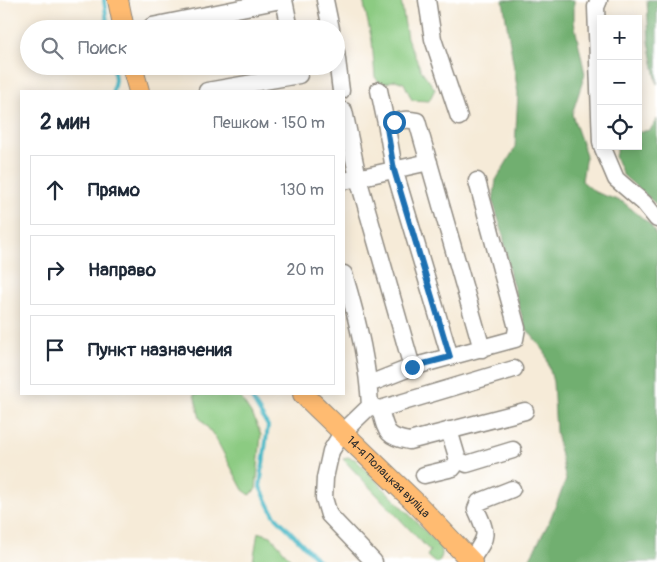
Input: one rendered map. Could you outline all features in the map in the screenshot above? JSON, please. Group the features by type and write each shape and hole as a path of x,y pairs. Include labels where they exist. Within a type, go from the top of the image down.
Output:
{"main road":[{"path":"118,0 122,20"},
{"path":"135,75 139,90"},
{"name":"14-я Полацкая вуліца","path":"304,395 416,503 465,559"}],"street":[{"path":"182,20 283,0 288,20"},
{"path":"326,0 329,20"},
{"path":"427,0 433,39 459,117"},
{"path":"599,0 596,7 600,105"},
{"path":"339,75 341,90"},
{"path":"214,90 299,78"},
{"path":"379,90 394,170 450,357"},
{"path":"387,128 394,122 408,119 417,121 482,349"},
{"path":"345,121 351,180 412,367"},
{"path":"604,150 616,179 644,203 657,219"},
{"path":"351,180 429,162"},
{"path":"369,384 412,367 515,339 517,328 477,181"},
{"path":"345,284 351,328 375,408 386,430 396,438 408,441 525,411"},
{"path":"374,562 329,515 324,498 325,478 331,451 342,433 375,408 514,369"},
{"path":"424,475 453,468 458,460 450,430"},
{"path":"458,460 467,464 512,450"},
{"path":"465,559 484,540 486,530 476,509 479,502 512,489"}],"green space":[{"path":"363,0 401,0 407,38 421,70 435,89 429,101 412,100 404,83 395,80 381,85 375,77 372,41"},
{"path":"503,0 574,0 574,22 585,74 572,114 586,155 582,181 595,192 623,202 651,225 657,237 657,562 528,562 549,522 566,480 556,432 553,382 545,352 525,327 510,275 503,234 493,202 496,180 515,148 518,93"},
{"path":"647,0 657,0 657,84 649,41"},
{"path":"657,119 657,205 623,175 615,156 617,150 642,150 642,131 650,130"},
{"path":"194,395 239,395 254,418 261,435 256,489 250,495 243,490 215,437 200,418"},
{"path":"347,457 355,459 440,546 442,554 438,562 434,562 427,556 430,551 343,459"},
{"path":"258,532 271,536 293,562 253,562"}],"waterway":[{"path":"104,0 107,20"},
{"path":"113,90 114,75"},
{"path":"250,395 268,426 260,487 274,515 320,562"}],"route":[{"path":"394,122 387,128 394,170 450,357 412,367"}]}
